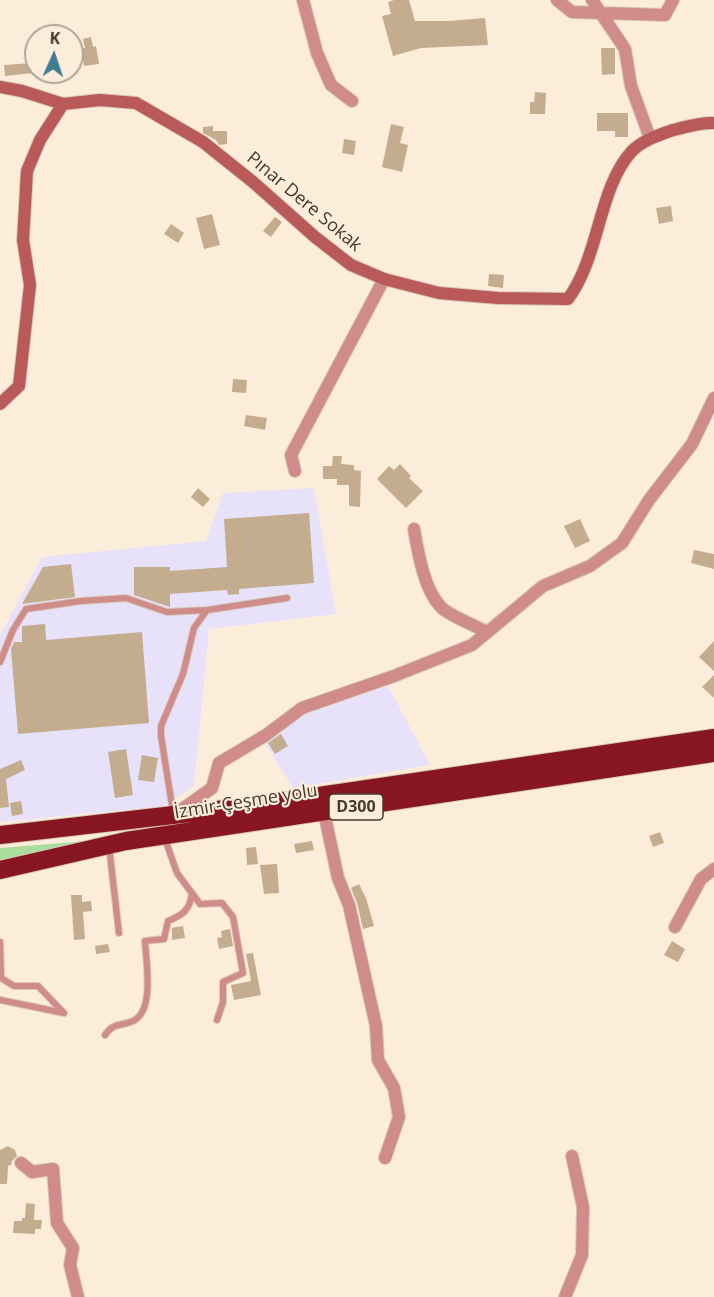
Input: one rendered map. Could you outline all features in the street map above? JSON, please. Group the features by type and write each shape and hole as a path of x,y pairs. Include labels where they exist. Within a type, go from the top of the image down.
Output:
{"highway":[{"name":"İzmir-Çeşme yolu","path":"0,835 251,806 714,738"},
{"name":"İzmir-Çeşme yolu","path":"0,870 108,845 714,753"}],"street":[{"path":"303,0 317,53 331,85 352,101"},
{"path":"557,0 572,12 665,15 673,0"},
{"path":"592,0 625,49 631,86 650,138"},
{"name":"Pınar Dere Sokak","path":"0,87 22,91 63,104 100,100 136,103 203,142 351,265 384,279 439,293 498,298 568,299 578,285 589,258 611,189 632,151 650,138 694,124 714,123"},
{"path":"0,404 19,386 30,285 23,240 27,171 40,140 63,104"},
{"path":"295,471 291,455 384,279"},
{"path":"174,815 212,788 219,763 266,735 302,708 394,676 472,645 543,586 590,566 622,543 649,500 692,444 714,398"},
{"path":"414,529 420,561 430,590 441,607 487,632"},
{"path":"324,812 338,878 349,905 376,1026 378,1060 394,1088 399,1117 385,1158"},
{"path":"675,927 701,879 714,869"},
{"path":"565,1297 582,1256 582,1207 573,1156"},
{"path":"21,1163 32,1172 53,1169 57,1223 73,1248 70,1265 78,1297"}],"lane":[{"path":"0,662 13,630 26,609 81,601 126,598 167,612 207,610 287,598"},
{"path":"174,815 161,726 183,674 194,628 207,610"},
{"path":"164,836 177,873 200,904 222,903 233,917 243,973 223,982 223,1002 217,1020"},
{"path":"108,845 119,933"},
{"path":"105,1035 111,1026 135,1020 147,1004 145,941 164,939 168,921 184,914 190,904 192,893"},
{"path":"0,942 1,978 14,986 38,986 64,1013 0,1000"}],"shaded area":[{"path":"314,488 336,614 209,629 194,786 164,806 0,822 0,635 42,557 206,541 223,493"},
{"path":"388,686 430,765 293,788 264,742 305,714"}],"green space":[{"path":"86,841 0,868 0,848"}],"building":[{"path":"409,0 415,21 485,18 488,45 421,48 393,56 382,16 391,14 388,2"},
{"path":"91,37 93,47 96,46 99,64 84,66 84,39"},
{"path":"601,48 615,48 615,74 602,75"},
{"path":"24,64 24,74 5,76 4,65"},
{"path":"535,92 546,93 545,114 530,114 530,102 534,102"},
{"path":"597,113 628,113 628,137 615,137 615,131 597,131"},
{"path":"391,124 404,127 400,143 408,145 402,172 382,167"},
{"path":"213,126 213,131 227,131 227,144 219,145 216,140 203,133 203,127"},
{"path":"344,139 356,141 354,155 342,153"},
{"path":"671,206 673,221 659,224 656,208"},
{"path":"212,214 220,245 204,249 196,218"},
{"path":"275,217 282,222 271,237 263,231"},
{"path":"171,224 184,233 178,243 164,234"},
{"path":"489,274 504,275 503,288 488,286"},
{"path":"233,379 247,380 246,393 232,392"},
{"path":"246,415 267,418 265,430 244,426"},
{"path":"333,456 342,456 341,464 354,465 354,470 361,471 360,507 349,506 349,485 337,485 337,479 323,479 323,466 332,466"},
{"path":"400,464 411,476 409,478 423,491 406,508 377,479 389,466 394,470"},
{"path":"198,488 210,499 203,507 191,497"},
{"path":"309,513 314,583 239,589 239,594 228,595 227,590 170,594 170,607 134,595 134,567 170,567 170,571 227,567 224,519"},
{"path":"580,519 590,541 575,548 564,526"},
{"path":"694,550 714,554 714,569 691,563"},
{"path":"71,564 75,597 22,604 43,567"},
{"path":"45,624 46,640 142,632 149,723 18,734 11,649 14,642 22,642 22,626"},
{"path":"714,641 714,671 699,657"},
{"path":"714,675 714,698 702,687"},
{"path":"281,734 288,746 275,754 268,743"},
{"path":"126,749 133,795 115,798 108,752"},
{"path":"142,755 158,758 154,782 138,780"},
{"path":"21,760 25,770 6,779 9,807 0,808 0,769"},
{"path":"21,801 23,814 12,816 10,803"},
{"path":"660,832 664,843 653,847 649,836"},
{"path":"312,841 314,850 296,853 294,844"},
{"path":"256,847 258,864 247,865 246,848"},
{"path":"277,864 279,893 264,894 260,865"},
{"path":"359,884 366,898 374,926 363,929 351,888"},
{"path":"71,895 82,895 82,902 91,901 92,911 83,912 85,939 74,940"},
{"path":"183,926 185,938 172,940 172,928"},
{"path":"230,929 233,946 219,949 217,938 222,937 221,931"},
{"path":"672,941 685,949 678,962 664,955"},
{"path":"108,944 110,952 96,954 95,946"},
{"path":"253,953 261,995 234,1000 231,985 251,981 246,954"},
{"path":"8,1146 15,1150 17,1156 8,1166 7,1184 0,1184 0,1150"},
{"path":"26,1203 35,1204 34,1220 42,1220 41,1229 35,1229 35,1234 13,1233 14,1221 22,1221 22,1218 25,1218"}]}
